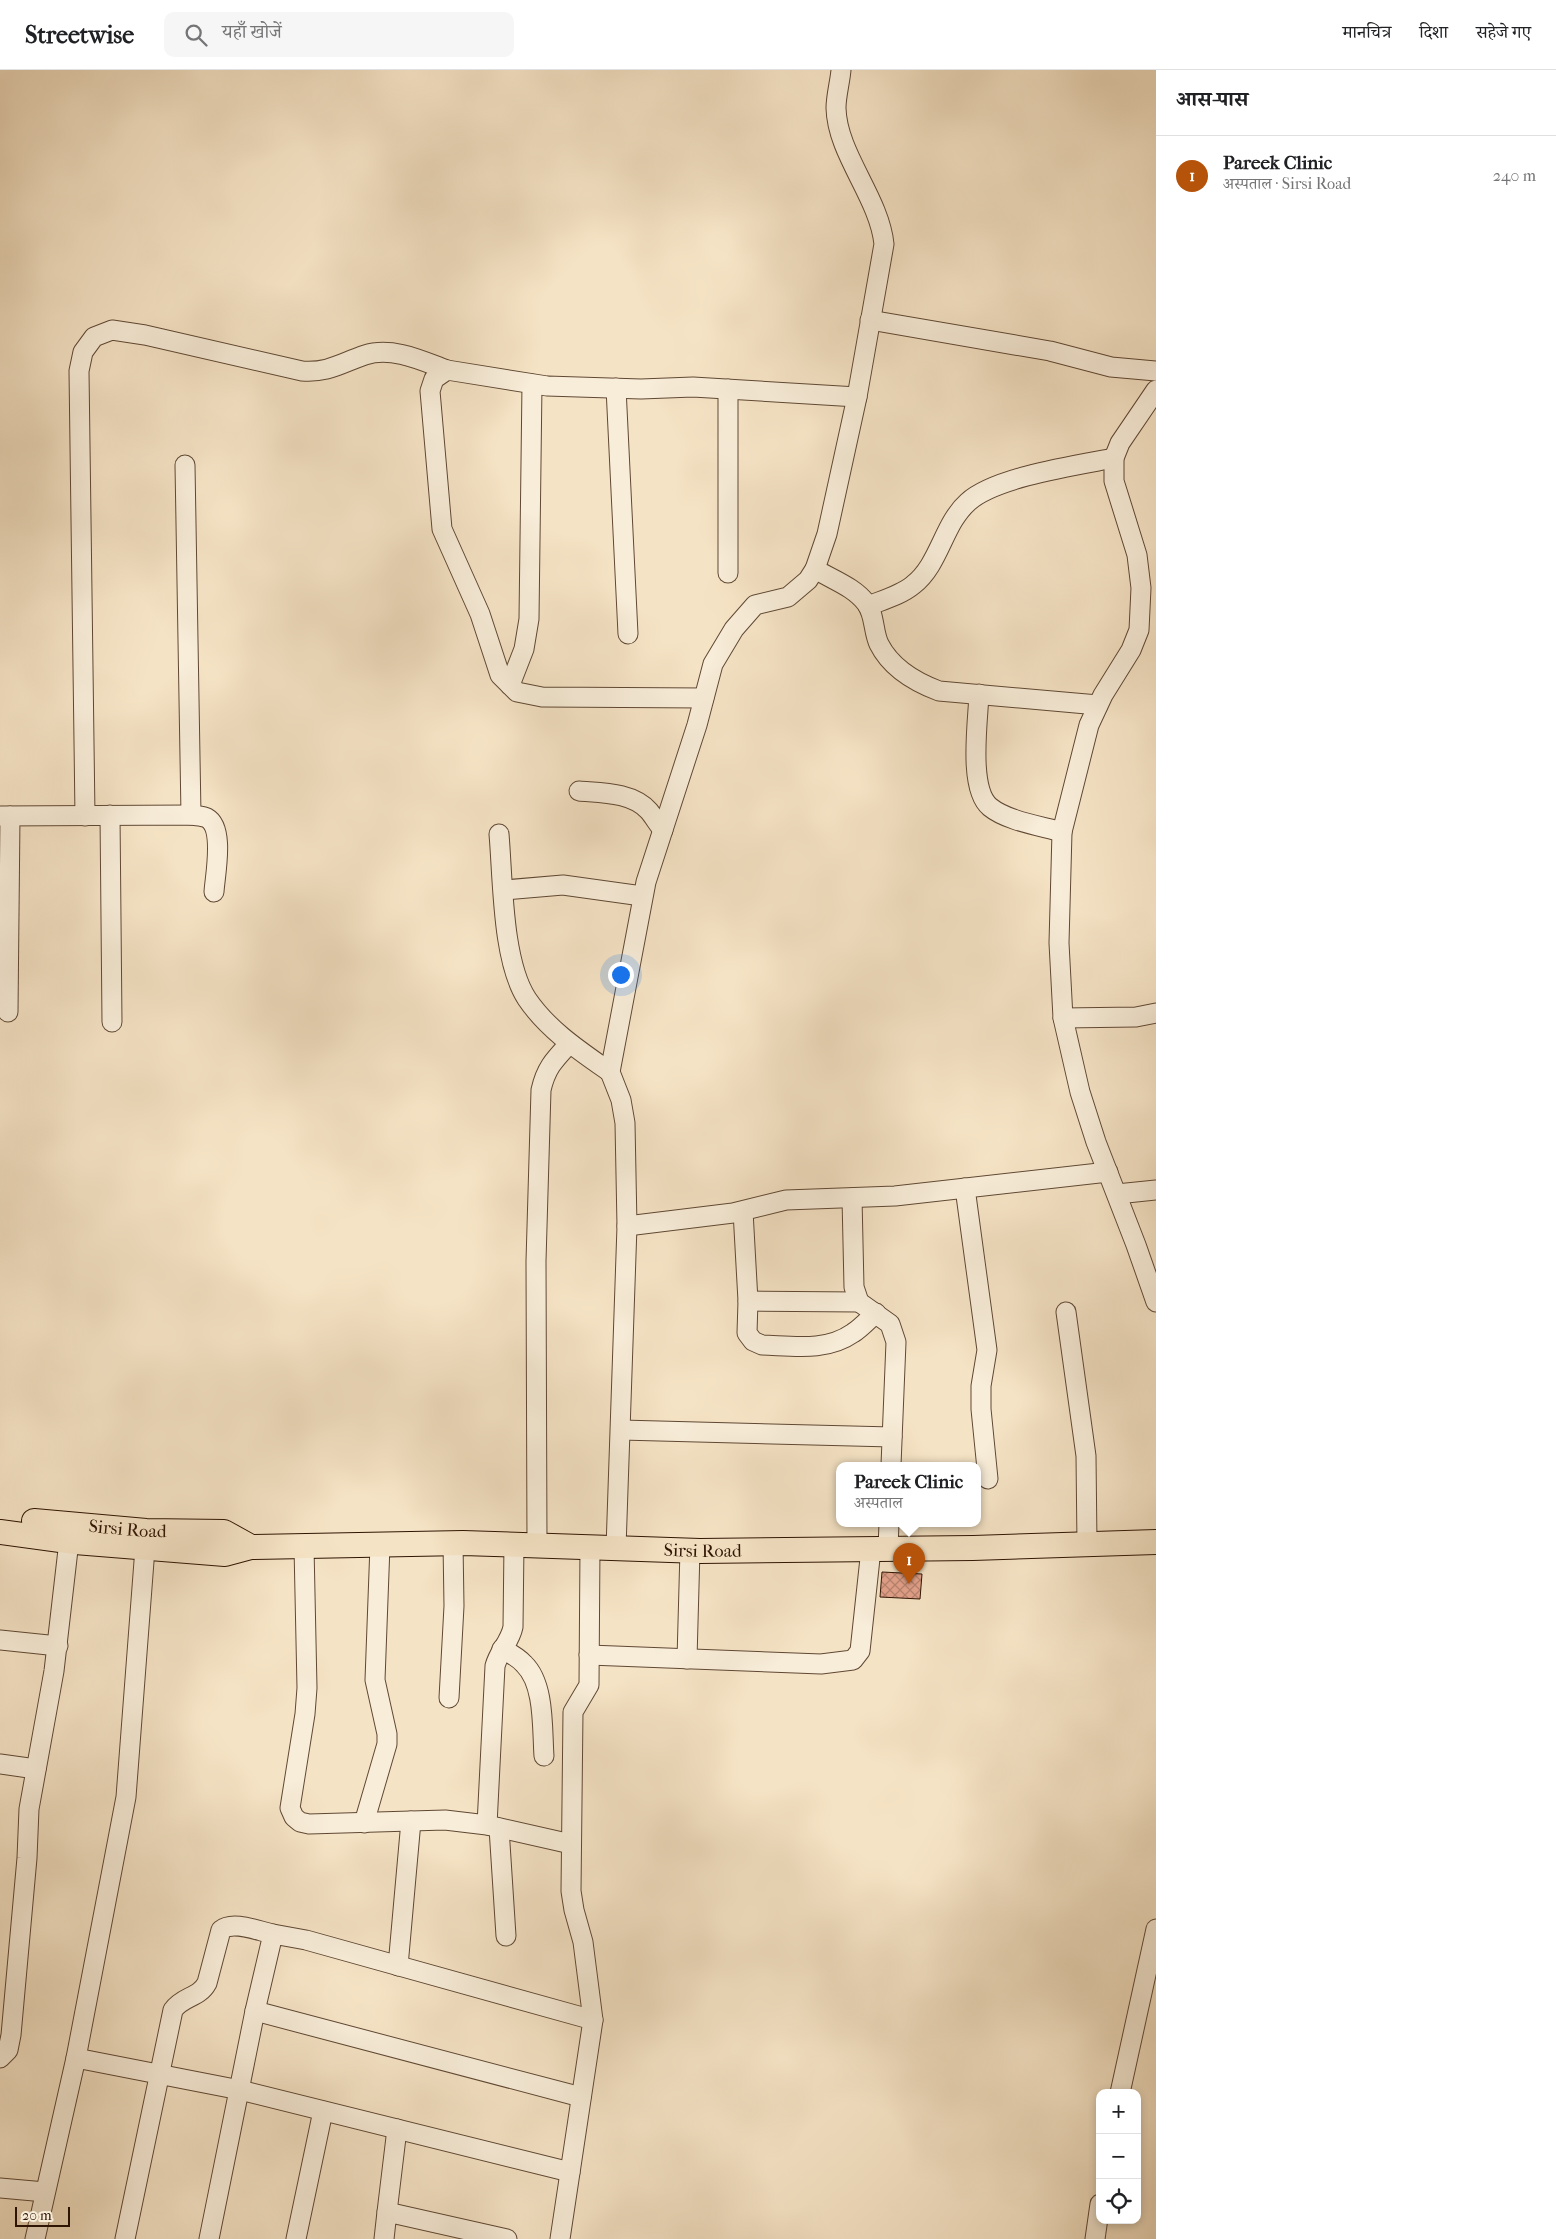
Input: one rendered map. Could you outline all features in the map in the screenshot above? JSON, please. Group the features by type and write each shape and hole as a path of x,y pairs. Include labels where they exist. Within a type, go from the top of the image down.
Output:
{"main road":[{"name":"Sirsi Road","path":"0,1518 146,1539"},
{"name":"Sirsi Road","path":"0,1532 69,1542 146,1539 224,1532 251,1547 453,1543 690,1550 879,1549 1156,1542"}],"street":[{"path":"616,1548 626,1226 625,1123 620,1100 610,1072 642,896 713,664 734,629 755,605 788,597 808,580 815,569 827,534 857,397 884,244 882,230 840,132 836,107 841,70"},
{"path":"870,320 1050,351 1111,367 1156,371"},
{"path":"85,816 79,371 83,352 94,337 112,330 137,334 302,371 318,372 367,354 384,353 410,356 447,370 532,384 616,388 728,389 857,397"},
{"path":"447,370 434,379 430,391 442,529 480,614 500,675 517,692 542,697 704,698"},
{"path":"510,685 524,648 529,619 532,384"},
{"path":"616,388 628,634"},
{"path":"728,389 728,573"},
{"path":"1156,390 1120,443 1114,458 1114,481 1137,555 1141,588 1139,630 1131,650 1098,705 1089,725 1062,832 1059,943 1063,1018 1080,1092 1156,1302"},
{"path":"868,606 902,592 915,584 927,568 956,516 968,501 987,491 1035,474 1114,458"},
{"path":"185,464 191,815"},
{"path":"815,569 857,592 868,606 879,644 899,670 918,684 939,691 1098,705"},
{"path":"979,694 976,774 980,792 989,806 1005,816 1062,832"},
{"path":"579,791 610,794 639,803 648,810 663,830"},
{"path":"110,815 112,1022"},
{"path":"8,1012 5,816 191,815 207,818 214,825 218,840 214,892"},
{"path":"499,834 509,950 517,979 527,999 536,1011 569,1044 610,1072"},
{"path":"504,890 563,885 642,896"},
{"path":"1063,1018 1136,1017 1156,1013"},
{"path":"506,1936 493,1827 496,1666 502,1649 511,1638 526,1545 541,1090 545,1073 553,1060 569,1044"},
{"path":"626,1226 688,1220 743,1211 786,1200 895,1196 1108,1172"},
{"path":"965,1188 987,1350 981,1386 981,1409 988,1479"},
{"path":"1117,1194 1156,1190"},
{"path":"852,1198 854,1287 859,1302"},
{"path":"743,1211 748,1301 747,1333 753,1341 762,1345 822,1347 838,1342 854,1333 876,1313"},
{"path":"748,1301 859,1302 890,1324 896,1342 891,1462"},
{"path":"1066,1312 1086,1456 1087,1544"},
{"path":"621,1430 892,1437"},
{"path":"590,1655 821,1664 853,1660 860,1652 879,1549 887,1527"},
{"path":"35,2239 76,2058 126,1797 146,1539"},
{"path":"0,2058 8,2050 11,2035 27,1858 29,1809 58,1646 69,1542"},
{"path":"449,1698 454,1606 453,1543"},
{"path":"364,1823 387,1744 387,1734 375,1680 380,1545"},
{"path":"304,1547 307,1688 305,1714 290,1808 294,1817 300,1822 324,1824 445,1820 493,1827 572,1844"},
{"path":"560,2239 593,2020 583,1942 571,1891 572,1712 589,1685 590,1547"},
{"path":"687,1658 690,1550"},
{"path":"0,1640 58,1646"},
{"path":"502,1649 526,1665 533,1674 538,1688 544,1756"},
{"path":"0,1764 36,1770"},
{"path":"398,1966 412,1821"},
{"path":"125,2239 173,2010 185,1998 204,1990 221,1930 226,1926 233,1925 306,1940 593,2020"},
{"path":"1121,2089 1156,1929"},
{"path":"209,2239 255,2011 273,1934"},
{"path":"255,2011 582,2097"},
{"path":"76,2058 240,2090 570,2172"},
{"path":"296,2239 323,2111"},
{"path":"384,2239 397,2129"},
{"path":"0,2188 45,2192"},
{"path":"387,2212 507,2239"},
{"path":"1095,2239 1097,2224"}],"building":[{"path":"882,1572 922,1574 920,1599 880,1597"}],"place":[{"name":"Pareek Clinic","path":"909,1584"}]}
